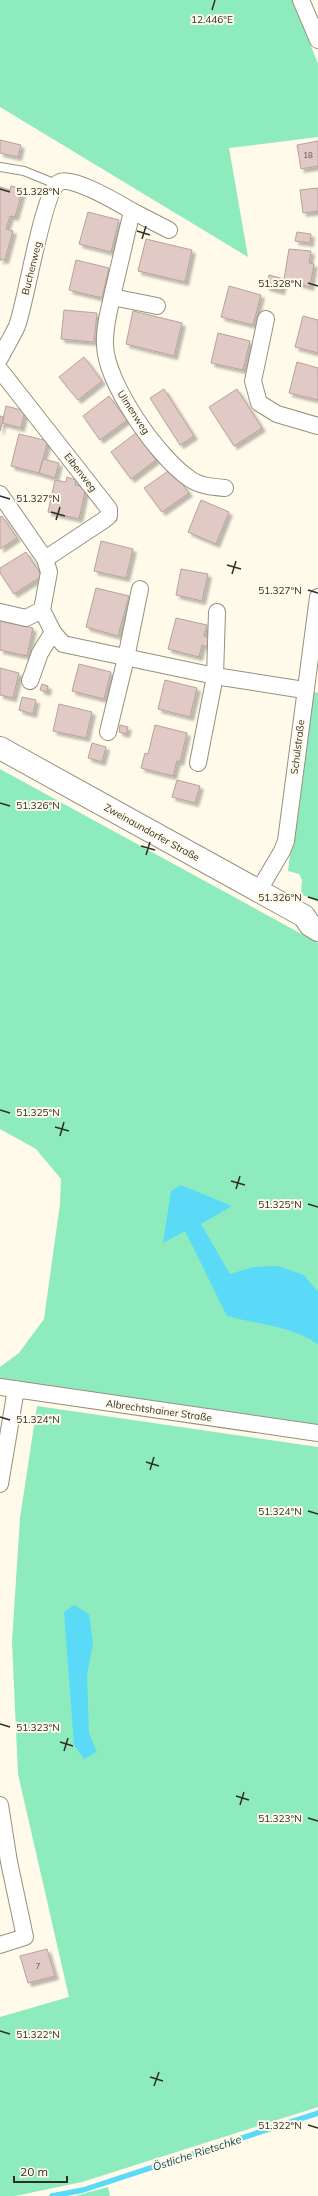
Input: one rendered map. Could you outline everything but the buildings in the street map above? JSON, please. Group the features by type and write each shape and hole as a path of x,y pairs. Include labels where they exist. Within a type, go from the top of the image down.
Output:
{"street":[{"path":"301,0 318,40"},
{"path":"60,182 90,188 169,230"},
{"name":"Buchenweg","path":"0,358 17,325 51,192 60,182"},
{"name":"Ulmenweg","path":"132,211 106,329 106,360 111,374 129,406 146,432 171,463 190,480 210,487 224,488"},
{"path":"112,297 157,306"},
{"path":"266,319 253,381 259,403 277,414 318,426"},
{"name":"Eibenweg","path":"0,370 109,509 109,516 104,520 45,559"},
{"path":"0,494 45,559 49,572 42,610 53,632 63,644 68,647 215,676 304,690"},
{"path":"108,732 126,658 140,589"},
{"name":"Schulstraße","path":"259,890 282,851 286,841 304,690 318,597"},
{"path":"0,612 26,618 42,610"},
{"path":"198,763 215,676 217,612"},
{"path":"30,681 40,653 53,632"},
{"name":"Zweinaundorfer Straße","path":"0,748 313,921"},
{"name":"Albrechtshainer Straße","path":"0,1387 318,1433"},
{"path":"0,1484 3,1439 16,1389"},
{"path":"0,1805 9,1862 25,1937 0,1945"}],"lane":[{"path":"0,166 24,171 60,182"}],"green space":[{"path":"0,0 293,0 318,64 318,137 229,148 248,257 0,107"},
{"path":"311,691 318,693 318,902 301,894 302,880 299,874 288,871"},
{"path":"0,769 318,943 318,1425 0,1379 0,1367 19,1353 44,1319 60,1204 61,1179 36,1149 0,1129"},
{"path":"37,1406 318,1447 318,2107 82,2182 15,2196 0,2196 0,2017 69,1997 18,1774 12,1642 20,1518"},
{"path":"108,2187 110,2196 75,2196"}],"water":[{"path":"181,1185 232,1206 201,1224 230,1274 253,1267 278,1266 304,1275 318,1292 318,1344 286,1329 227,1316 185,1231 163,1243 171,1191"},
{"path":"74,1605 89,1614 93,1644 87,1675 89,1733 97,1752 84,1759 74,1745 64,1612"}],"waterway":[{"name":"Östliche Rietschke","path":"52,2196 83,2190 318,2113"}]}
